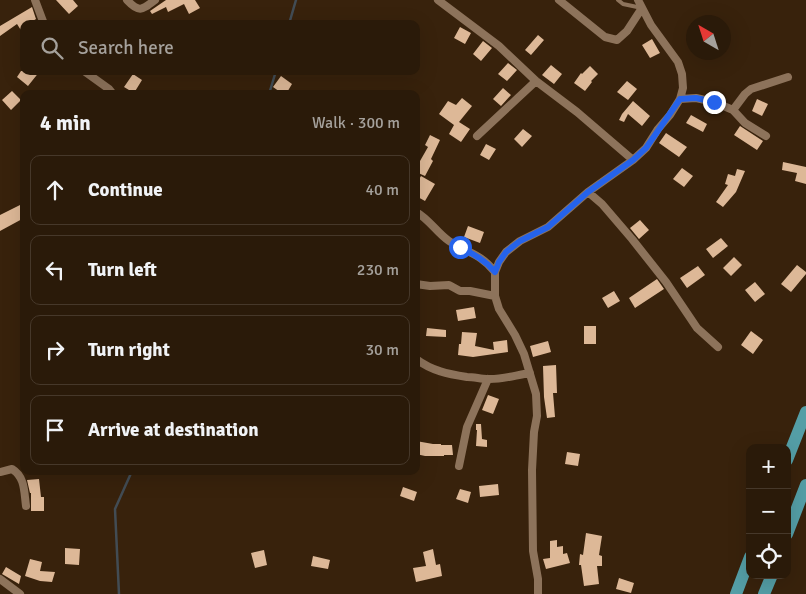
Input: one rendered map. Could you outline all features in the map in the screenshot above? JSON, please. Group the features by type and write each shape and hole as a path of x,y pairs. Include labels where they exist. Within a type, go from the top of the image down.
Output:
{"highway":[{"path":"791,450 806,412"},
{"path":"791,524 806,485"},
{"path":"736,594 746,568"},
{"path":"764,594 770,579"}],"street":[{"path":"35,0 42,20"},
{"path":"127,0 140,9 154,0"},
{"path":"438,0 499,46 536,81 577,112 633,160"},
{"path":"559,0 605,37 617,40 627,32 642,8"},
{"path":"538,594 538,579 533,550 532,470 534,432 537,416 536,394 524,354 499,309 495,296 495,272 506,252 520,241 548,227 588,192 633,160 646,148 680,99 683,88 682,74 678,62 651,25 638,0"},
{"path":"90,75 110,90"},
{"path":"733,110 751,89 788,77"},
{"path":"477,136 536,81"},
{"path":"680,99 696,98 714,102 733,110 746,123 766,136"},
{"path":"588,192 602,204 632,239 666,282 697,328 718,347"},
{"path":"420,214 448,241 475,254 495,272"},
{"path":"420,285 449,285 460,291 495,296"},
{"path":"420,362 434,370 446,374 488,379 506,378 530,373"},
{"path":"459,466 467,427 488,379"},
{"path":"0,472 12,469 18,473 23,481 26,506"},
{"path":"0,579 20,594"}],"lane":[{"path":"618,0 623,4 642,8"}],"building":[{"path":"56,0 73,0 78,6 69,14"},
{"path":"166,0 195,0 200,8 189,14 184,4 168,12 166,7 152,14 150,11"},
{"path":"32,7 36,19 20,20 20,29 17,24 0,36 0,26"},
{"path":"460,27 471,33 465,44 454,38"},
{"path":"538,35 544,40 531,55 525,50"},
{"path":"652,39 660,53 650,58 642,45"},
{"path":"483,41 492,48 481,61 473,54"},
{"path":"508,63 517,70 507,81 498,74"},
{"path":"551,65 562,74 554,84 542,75"},
{"path":"590,66 598,74 585,91 574,83 581,73"},
{"path":"20,72 20,75 37,75 28,86 17,77"},
{"path":"132,75 142,80 136,90 129,90 124,87"},
{"path":"281,76 292,84 288,90 277,90 273,87"},
{"path":"627,81 637,89 628,100 617,92"},
{"path":"503,88 511,95 501,106 493,99"},
{"path":"12,91 20,101 11,110 2,100"},
{"path":"462,98 472,106 459,122 470,129 461,142 449,134 454,125 439,114 448,101 456,105"},
{"path":"757,99 768,104 762,116 752,111"},
{"path":"633,101 650,116 642,126 628,114 624,122 619,120"},
{"path":"691,115 707,124 703,132 686,123"},
{"path":"740,126 763,141 757,150 734,135"},
{"path":"523,129 532,136 522,147 514,139"},
{"path":"666,133 687,147 679,157 659,143"},
{"path":"430,135 440,140 431,159 433,161 425,176 420,174 420,161 428,147 425,145"},
{"path":"486,144 496,149 489,160 480,155"},
{"path":"783,162 806,167 806,184 795,181 797,173 782,170"},
{"path":"682,168 693,176 684,187 673,179"},
{"path":"737,169 745,171 736,192 723,207 716,202 728,185 725,184 728,174 735,176"},
{"path":"421,176 435,184 425,201 420,198"},
{"path":"20,205 20,220 0,231 0,215"},
{"path":"640,220 649,230 639,239 630,228"},
{"path":"468,226 484,232 480,243 464,237"},
{"path":"721,238 728,246 713,258 706,249"},
{"path":"734,257 742,265 731,276 723,268"},
{"path":"797,265 806,274 791,292 781,284"},
{"path":"698,266 705,275 687,288 680,278"},
{"path":"657,279 664,289 635,308 629,298"},
{"path":"755,282 765,294 755,302 745,290"},
{"path":"614,291 620,301 608,308 602,298"},
{"path":"474,307 476,318 458,321 456,310"},
{"path":"584,326 596,326 596,344 584,344"},
{"path":"427,328 446,330 446,337 426,336"},
{"path":"751,331 763,340 753,354 741,345"},
{"path":"462,332 477,333 475,346 494,350 493,342 507,340 508,352 473,357 458,355"},
{"path":"548,341 551,352 533,357 530,346"},
{"path":"556,365 557,393 553,393 555,417 547,418 543,366"},
{"path":"488,395 499,399 493,414 482,410"},
{"path":"476,424 481,424 482,439 487,440 487,447 476,446"},
{"path":"420,442 452,445 453,455 420,455"},
{"path":"567,452 580,454 578,466 565,464"},
{"path":"39,479 41,497 44,497 44,511 31,511 31,493 27,480"},
{"path":"498,484 499,495 480,497 479,486"},
{"path":"403,487 417,492 414,501 400,496"},
{"path":"460,489 471,492 468,503 456,499"},
{"path":"586,533 602,536 599,555 602,556 602,566 597,566 599,584 584,586 581,565 579,565 580,554 583,555"},
{"path":"557,540 557,547 563,546 563,554 567,553 570,563 546,569 543,559 550,558 550,541"},
{"path":"65,548 80,549 79,565 65,564"},
{"path":"433,549 436,565 440,564 442,576 416,582 413,568 426,566 423,552"},
{"path":"264,550 267,565 255,568 251,553"},
{"path":"313,556 330,560 328,569 311,566"},
{"path":"30,559 42,562 40,571 55,572 52,582 40,581 25,576"},
{"path":"6,567 21,576 19,584 2,574"},
{"path":"619,578 634,583 631,593 616,589"}],"waterway":[{"path":"290,20 296,0"},
{"path":"270,90 275,75"},
{"path":"119,594 115,509 130,475"}],"route":[{"path":"460,247 475,254 495,272 506,252 520,241 548,227 588,192 633,160 646,148 680,99 696,98 714,102"}]}
